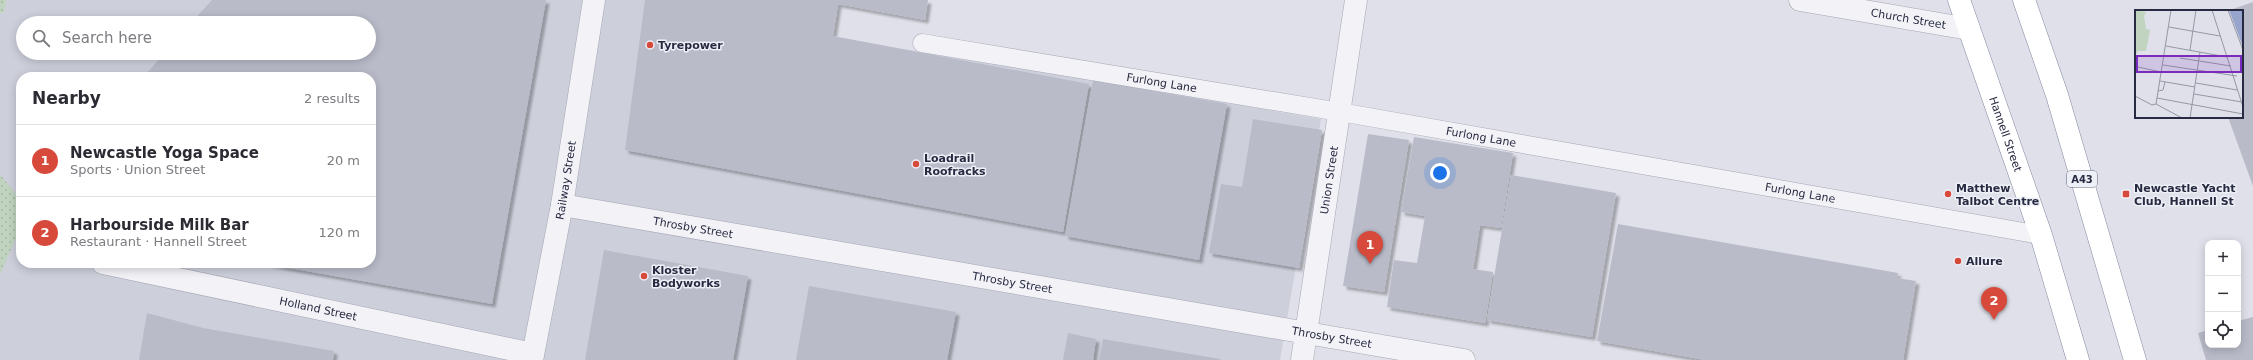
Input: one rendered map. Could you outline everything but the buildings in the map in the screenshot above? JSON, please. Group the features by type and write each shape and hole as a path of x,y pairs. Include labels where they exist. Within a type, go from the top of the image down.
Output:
{"highway":[{"name":"Hannell Street","path":"1959,0 2041,235 2078,360"},
{"name":"A43","path":"2024,0 2057,95 2135,360"}],"street":[{"name":"Railway Street","path":"533,357 562,205 594,0"},
{"name":"Union Street","path":"1302,360 1356,0"},
{"name":"Church Street","path":"1800,0 1969,29"},
{"name":"Throsby Street","path":"562,205 1464,360"},
{"name":"Holland Street","path":"125,268 533,357"}],"lane":[{"name":"Furlong Lane","path":"922,43 1340,112 2041,235"}],"shaded area":[{"path":"6,0 788,0 801,32 1321,119 1280,360 0,360 0,14 4,12"}],"green space":[{"path":"0,0 6,0 4,12 0,14"},
{"path":"0,174 16,195 16,238 0,275"}],"place":[{"name":"Tyrepower","path":"650,45"},
{"name":"Loadrail Roofracks","path":"916,164"},
{"name":"Matthew Talbot Centre","path":"1948,194"},
{"name":"Newcastle Yacht Club, Hannell St","path":"2126,194"},
{"name":"Allure","path":"1958,261"},
{"name":"Newcastle Yoga Space","path":"1370,264"},
{"name":"Kloster Bodyworks","path":"644,276"},
{"name":"Harbourside Milk Bar","path":"1994,320"}]}
